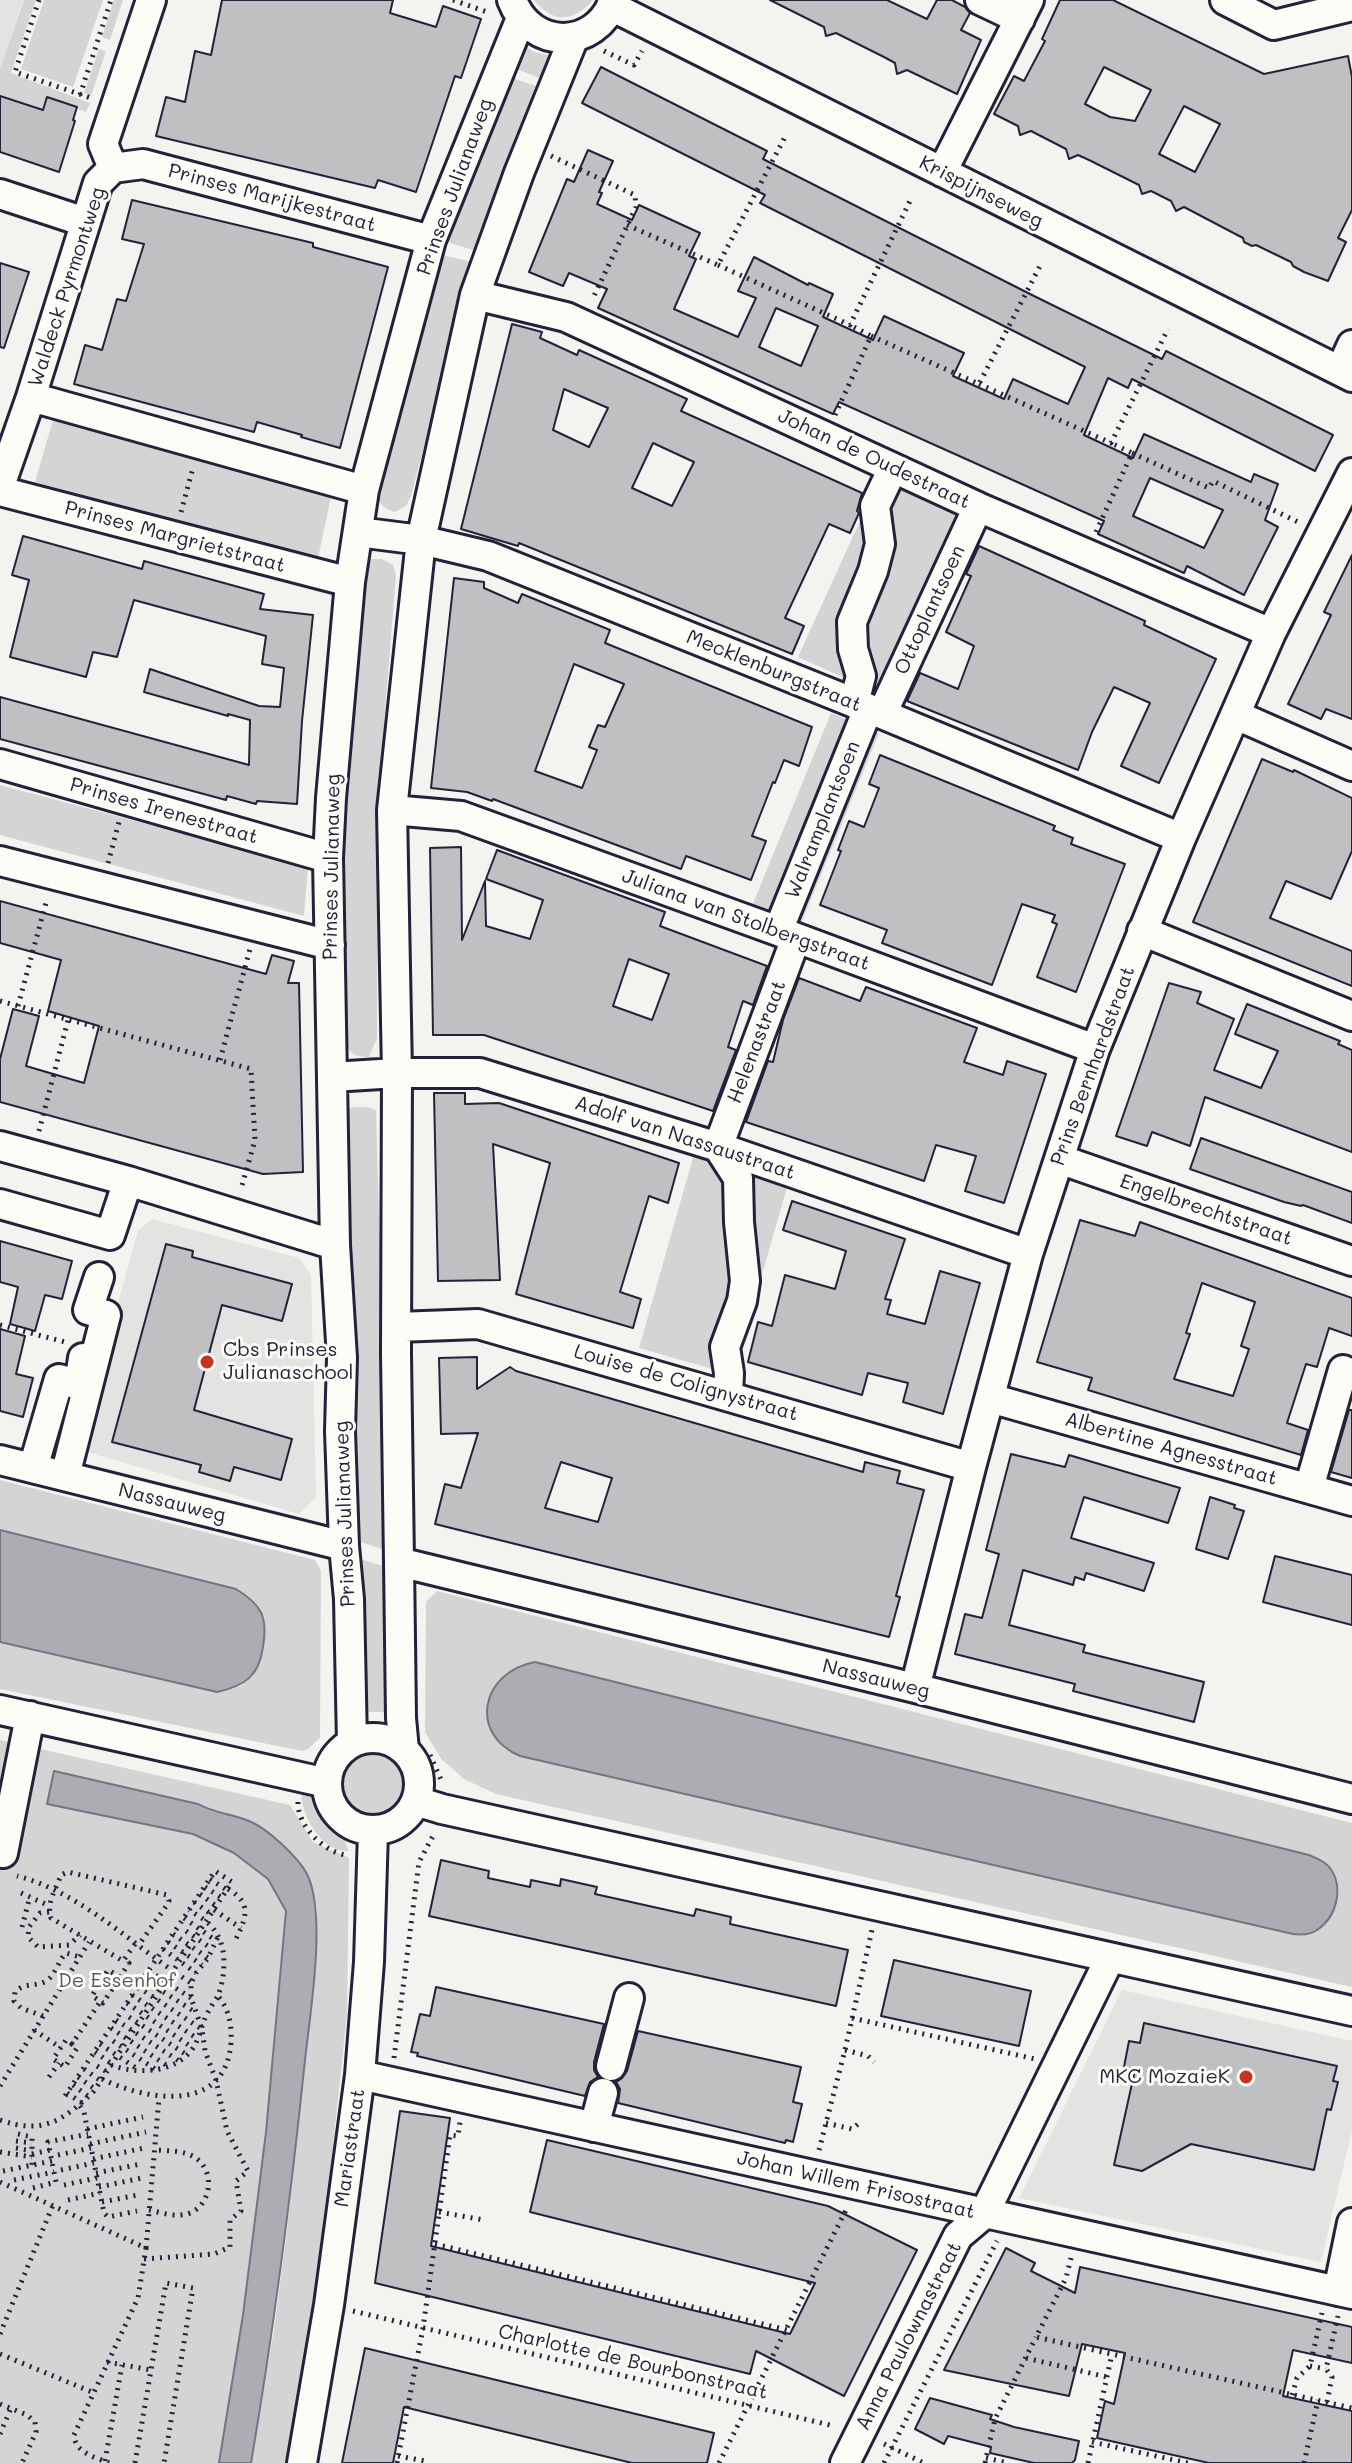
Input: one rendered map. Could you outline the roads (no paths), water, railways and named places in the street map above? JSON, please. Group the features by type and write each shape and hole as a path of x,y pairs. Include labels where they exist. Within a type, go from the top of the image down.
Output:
{"street":[{"name":"Waldeck Pyrmontweg","path":"0,488 98,183 113,168 103,144 151,0"},
{"path":"942,172 1024,9 980,0"},
{"path":"1225,0 1274,25 1352,6"},
{"path":"517,9 528,25 545,35 564,38 592,29 606,15 612,3"},
{"name":"Krispijnseweg","path":"612,3 1346,374"},
{"name":"Prinses Julianaweg","path":"352,1743 349,1599 340,1431 342,1358 335,1245 328,858 350,582 364,490 431,240 517,9"},
{"path":"0,1710 314,1781 340,1817 372,1843 384,1829 403,1819 416,1801 419,1785 417,1770 404,1750 401,1718 392,810 421,540 475,295 519,173 574,37"},
{"name":"Prinses Marijkestraat","path":"113,168 143,164 431,240"},
{"path":"0,194 85,222"},
{"name":"Johan de Oudestraat","path":"475,295 566,317 978,507 1271,633"},
{"path":"1346,374 1352,345"},
{"path":"31,397 364,490"},
{"name":"Ottoplantsoen","path":"868,708 853,649 852,622 873,571 880,544 875,506 893,468"},
{"name":"Prins Bernhardstraat","path":"915,1688 1028,1254 1095,1049 1181,838 1271,633 1352,473"},
{"name":"Prinses Margrietstraat","path":"0,488 350,582"},
{"name":"Ottoplantsoen","path":"868,708 978,507"},
{"name":"Mecklenburgstraat","path":"358,532 421,540 488,556 868,708 1181,838"},
{"name":"Walramplantsoen","path":"787,934 868,708"},
{"path":"1236,715 1352,766"},
{"name":"Prinses Irenestraat","path":"0,764 328,858"},
{"name":"Juliana van Stolbergstraat","path":"392,810 461,816 1095,1049"},
{"path":"0,861 330,945"},
{"path":"1142,931 1352,1016"},
{"name":"Helenastraat","path":"718,1147 787,934"},
{"name":"Adolf van Nassaustraat","path":"332,1077 480,1073 718,1147 1028,1254"},
{"path":"0,1146 128,1181 335,1245"},
{"path":"718,1147 738,1178 745,1281 742,1301 725,1347 728,1395"},
{"name":"Engelbrechtstraat","path":"1059,1159 1352,1261"},
{"path":"0,1204 110,1235 128,1181"},
{"path":"65,1476 83,1386 88,1310 99,1277"},
{"name":"Louise de Colignystraat","path":"397,1327 478,1324 971,1467"},
{"path":"1309,1488 1343,1370 1352,1374"},
{"path":"33,1468 59,1379 83,1386"},
{"name":"Albertine Agnesstraat","path":"990,1398 1352,1501"},
{"name":"Nassauweg","path":"0,1460 344,1546"},
{"name":"Nassauweg","path":"399,1562 1352,1799"},
{"path":"6,1863 3,1853 30,1716"},
{"path":"314,1781 352,1743 379,1739 404,1750"},
{"path":"416,1801 1352,2011"},
{"name":"Mariastraat","path":"302,2463 329,2305 360,2075 369,1962 372,1843"},
{"name":"Anna Paulownastraat","path":"845,2463 958,2236 996,2216 1039,2101 1110,1958"},
{"path":"594,2127 629,1998"},
{"name":"Johan Willem Frisostraat","path":"360,2075 1339,2291"},
{"path":"1339,2291 1352,2223"}],"place":[{"name":"Cbs Prinses Julianaschool","path":"207,1362"},
{"name":"MKC MozaieK","path":"1246,2077"}],"park label":[{"name":"De Essenhof","path":"117,1981"}]}
